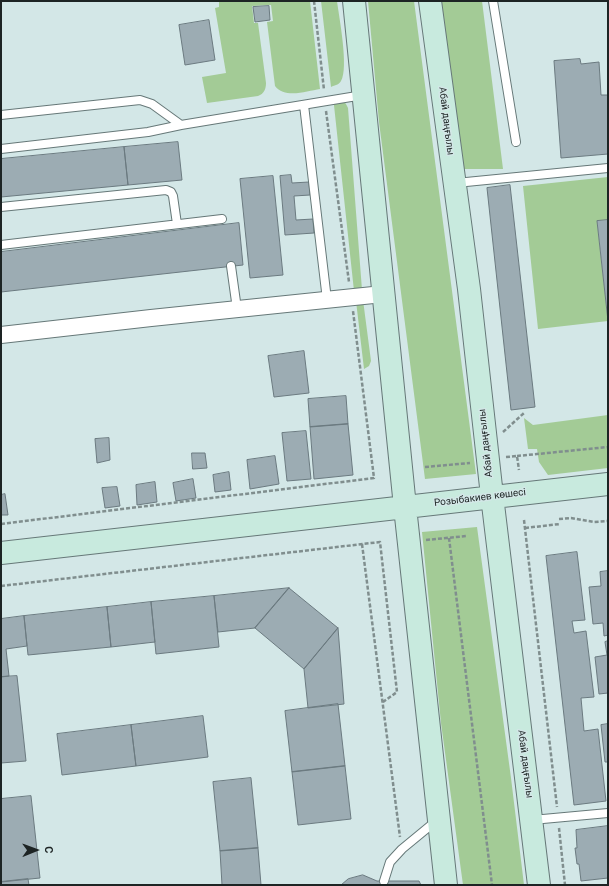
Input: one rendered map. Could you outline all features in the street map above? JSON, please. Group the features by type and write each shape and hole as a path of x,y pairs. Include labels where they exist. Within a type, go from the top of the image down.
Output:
{"main road":[{"path":"354,1 404,507 446,885"},
{"name":"Абай даңғылы","path":"430,1 469,289 492,496 539,885"},
{"name":"Розыбакиев көшесі","path":"1,553 608,484"}],"street":[{"path":"1,335 383,294"}],"lane":[{"path":"493,1 516,142"},
{"path":"1,148 148,132 181,124 364,95"},
{"path":"1,115 140,100 152,104 181,124"},
{"path":"304,105 327,300"},
{"path":"454,183 608,168"},
{"path":"1,207 166,190 173,196 177,224"},
{"path":"1,245 222,219"},
{"path":"231,266 237,309"},
{"path":"532,820 608,813"},
{"path":"384,881 390,862 402,848 438,820"}],"path":[{"path":"1,524 374,478 325,102 314,1"},
{"path":"502,432 524,413"},
{"path":"517,456 608,447"},
{"path":"425,467 473,463"},
{"path":"559,519 572,518 594,522 608,521"},
{"path":"524,520 565,885"},
{"path":"525,528 560,524"},
{"path":"423,540 467,536"},
{"path":"449,538 492,885"},
{"path":"1,586 380,542 397,692 383,702"},
{"path":"362,544 402,848"}],"green space":[{"path":"219,1 310,1 320,89 290,93 279,90 275,86 267,22 273,21 271,5 252,6 254,23 258,23 266,87 262,94 258,96 207,103 202,77 226,73 215,8 219,7"},
{"path":"321,1 337,1 343,42 343,74 341,81 331,87"},
{"path":"368,1 414,1 476,474 425,479 379,122"},
{"path":"434,1 482,1 503,169 459,169"},
{"path":"333,96 342,99 348,108 362,290 354,291"},
{"path":"608,177 608,220 597,221 608,321 538,329 523,186"},
{"path":"363,300 371,361 369,366 364,369 356,301"},
{"path":"608,415 608,468 548,475 539,462 537,449 528,449 524,418 533,425"},
{"path":"477,527 524,885 463,885 441,723 422,532"}],"building":[{"path":"269,6 270,20 255,22 253,7"},
{"path":"209,20 215,60 185,65 179,25"},
{"path":"580,59 581,64 599,62 601,95 608,95 608,154 561,158 554,61"},
{"path":"178,142 182,180 128,185 124,147"},
{"path":"124,147 128,185 1,197 1,159"},
{"path":"291,175 292,183 309,182 310,195 294,196 296,220 313,219 314,233 285,235 280,176"},
{"path":"273,176 283,275 250,278 240,179"},
{"path":"510,185 535,407 511,410 487,188"},
{"path":"608,220 608,321 597,221"},
{"path":"239,223 243,265 1,292 1,252"},
{"path":"304,351 309,393 274,397 268,356"},
{"path":"346,396 348,424 310,427 308,399"},
{"path":"348,424 353,475 314,479 310,427"},
{"path":"306,431 311,479 287,481 282,433"},
{"path":"109,438 110,460 97,463 95,439"},
{"path":"192,453 205,453 207,468 193,469"},
{"path":"275,456 279,484 250,489 247,460"},
{"path":"229,472 231,490 215,492 213,475"},
{"path":"193,479 196,498 176,501 173,483"},
{"path":"155,482 157,502 137,505 136,485"},
{"path":"117,487 120,506 105,508 102,488"},
{"path":"5,494 8,515 1,515 1,495"},
{"path":"577,552 585,620 572,621 574,633 586,631 594,697 581,698 584,731 598,729 606,801 574,805 546,556"},
{"path":"608,571 608,635 604,636 603,623 593,624 589,587 601,586 600,572"},
{"path":"289,588 338,628 304,669 255,628"},
{"path":"289,588 255,628 218,632 214,596"},
{"path":"214,596 219,647 156,654 151,602"},
{"path":"151,602 155,642 111,647 107,607"},
{"path":"107,607 111,647 28,655 24,616"},
{"path":"24,616 27,646 6,649 9,676 1,677 1,619"},
{"path":"338,628 344,704 308,708 304,669"},
{"path":"608,641 608,693 599,694 595,657 607,655 605,642"},
{"path":"17,676 26,761 1,763 1,677"},
{"path":"338,704 345,766 292,772 285,711"},
{"path":"203,716 208,757 136,766 131,725"},
{"path":"608,724 608,762 605,762 601,725"},
{"path":"131,725 136,766 62,775 57,734"},
{"path":"345,766 351,819 298,825 292,772"},
{"path":"251,778 258,848 220,851 213,782"},
{"path":"31,796 40,878 1,882 1,799"},
{"path":"608,826 608,878 581,881 575,848 577,848 576,830"},
{"path":"258,848 261,885 222,885 220,851"},
{"path":"363,875 377,881 419,881 421,885 341,885 348,879"},
{"path":"28,879 29,885 1,885 1,882"}]}
